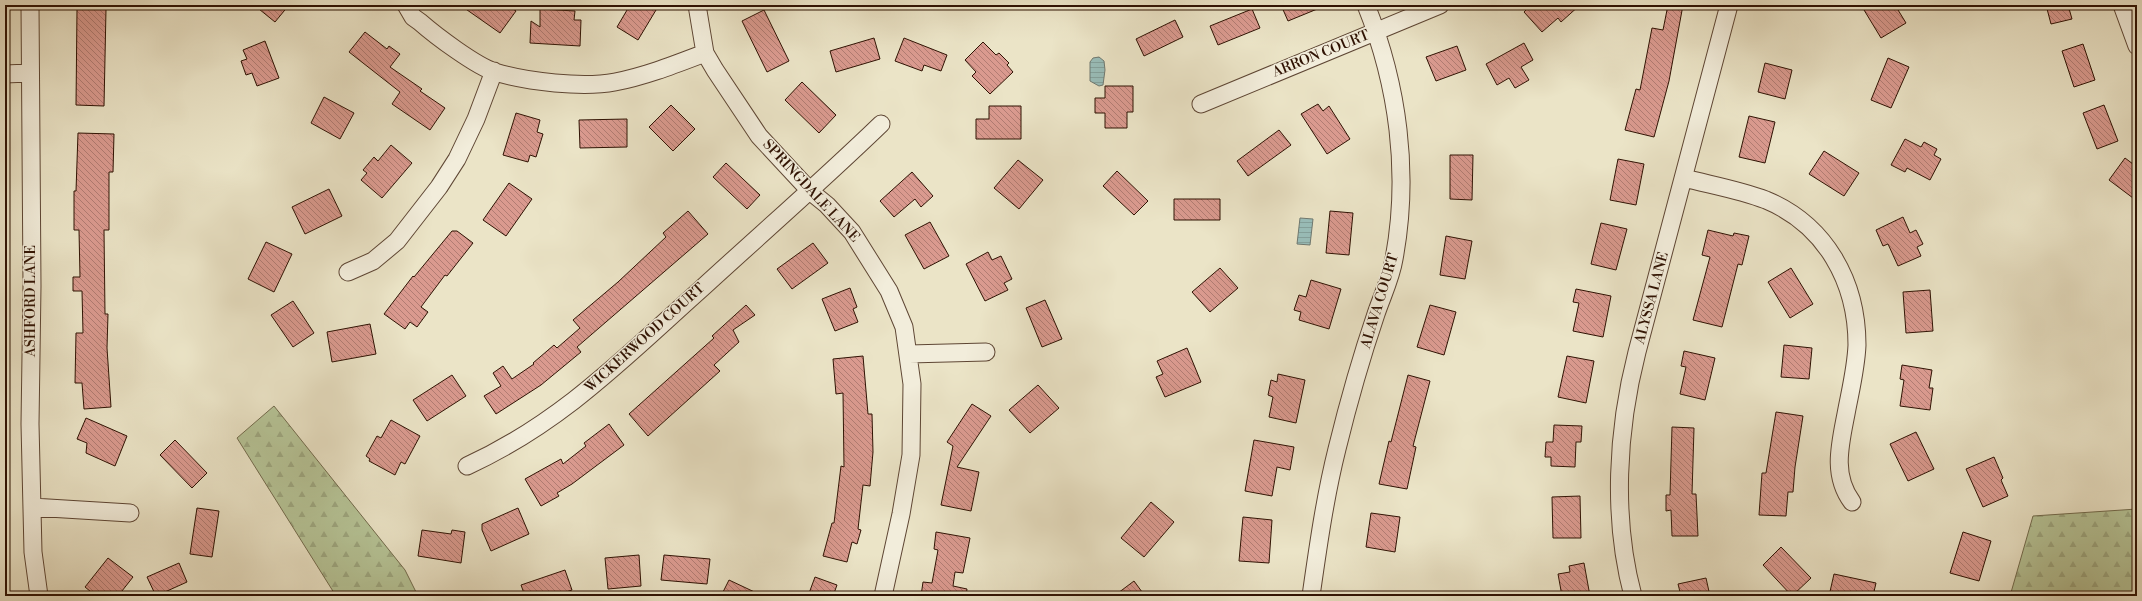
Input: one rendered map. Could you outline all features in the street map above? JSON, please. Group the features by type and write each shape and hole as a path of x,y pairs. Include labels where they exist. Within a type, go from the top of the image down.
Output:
{"street":[{"name":"ASHFORD LANE","path":"30,5 32,278 30,424 33,552 35,580 39,596"},
{"path":"406,5 413,17 445,42 494,71 557,83 614,82 667,67 705,53"},
{"name":"SPRINGDALE LANE","path":"697,5 705,53 741,111 759,136 811,192 842,220 865,250 896,308 904,327 912,384 911,455 901,514 883,596"},
{"name":"ALAVA COURT","path":"1311,596 1324,510 1337,449 1358,373 1394,260 1401,217 1402,190 1398,118 1377,32 1366,5"},
{"name":"ARRON COURT","path":"1201,104 1440,5"},
{"name":"ALYSSA LANE","path":"1633,596 1623,550 1620,518 1621,450 1630,379 1729,5"},
{"path":"2122,5 2137,44"},
{"path":"348,272 373,261 398,242 439,187 457,158 470,132 494,71"},
{"path":"5,74 30,72"},
{"name":"WICKERWOOD COURT","path":"467,466 520,439 572,403 616,367 736,257 811,192 882,124"},
{"path":"1684,178 1766,200 1784,210 1811,229 1835,257 1848,286 1852,300 1857,345 1855,365 1842,434 1838,468 1845,492 1852,502"},
{"path":"909,354 986,352"},
{"path":"32,507 130,512"}],"green space":[{"path":"274,406 405,570 418,596 336,596 237,438"},
{"path":"2137,509 2137,596 2010,596 2033,516"}],"water":[{"path":"1099,57 1104,61 1105,70 1103,85 1099,86 1090,81 1090,62 1093,58"},
{"path":"1300,218 1313,219 1310,245 1297,244"}],"building":[{"path":"254,5 289,5 275,22"},
{"path":"460,5 508,5 516,11 500,33"},
{"path":"630,5 659,5 638,40 617,27"},
{"path":"1281,5 1327,5 1288,21"},
{"path":"1531,5 1580,5 1561,22 1558,18 1542,32 1524,12"},
{"path":"1668,5 1683,5 1669,81 1654,137 1625,130 1636,89 1640,90 1652,28 1663,30"},
{"path":"1861,5 1895,5 1906,23 1881,38"},
{"path":"2046,5 2068,5 2072,19 2051,24"},
{"path":"77,9 106,9 104,106 76,105"},
{"path":"540,9 575,11 574,20 581,20 580,46 530,43 531,21 540,27"},
{"path":"1252,9 1260,28 1218,45 1210,26"},
{"path":"764,10 789,61 767,72 742,21"},
{"path":"1175,20 1183,37 1144,56 1136,39"},
{"path":"365,32 387,49 389,46 400,54 390,67 422,89 420,91 445,108 430,130 392,104 400,92 349,52"},
{"path":"874,38 880,59 836,72 830,51"},
{"path":"904,38 947,55 941,71 924,65 922,71 895,61"},
{"path":"265,41 279,78 257,86 252,73 246,75 241,61 247,59 243,50"},
{"path":"983,42 996,55 999,53 1009,63 1007,65 1013,72 990,94 972,76 976,72 965,60"},
{"path":"1524,43 1533,60 1521,67 1529,80 1515,88 1509,78 1497,85 1486,64"},
{"path":"2083,44 2095,80 2074,87 2062,51"},
{"path":"1457,46 1466,70 1436,81 1426,57"},
{"path":"1888,58 1909,67 1891,108 1871,100"},
{"path":"1765,63 1792,70 1785,99 1758,92"},
{"path":"802,82 836,115 819,133 785,100"},
{"path":"1105,86 1133,86 1133,112 1127,112 1127,128 1105,128 1105,113 1095,113 1095,98 1105,98"},
{"path":"324,97 354,113 340,139 311,123"},
{"path":"1318,104 1323,111 1329,106 1350,139 1327,154 1301,114"},
{"path":"671,105 695,129 673,151 649,127"},
{"path":"2104,105 2118,141 2097,149 2083,113"},
{"path":"989,106 1021,106 1021,139 976,139 976,119 989,119"},
{"path":"516,113 540,120 537,132 543,134 536,157 530,155 528,162 503,155"},
{"path":"1749,116 1775,122 1765,163 1739,157"},
{"path":"627,119 627,147 580,148 579,120"},
{"path":"1279,130 1291,145 1248,176 1237,161"},
{"path":"78,133 114,134 113,172 109,172 109,230 104,230 105,314 108,314 107,348 111,407 84,409 82,383 75,383 76,333 83,333 82,291 73,291 73,277 80,277 79,230 74,230 74,191 76,191"},
{"path":"1905,139 1921,147 1924,142 1937,149 1934,155 1941,159 1930,180 1907,168 1905,172 1891,165"},
{"path":"391,145 412,163 382,198 361,180 367,173 363,170 374,157 378,161"},
{"path":"1824,151 1859,173 1844,196 1809,174"},
{"path":"1450,155 1473,155 1472,200 1450,199"},
{"path":"2125,158 2137,167 2137,201 2109,180"},
{"path":"1618,159 1644,164 1636,205 1610,200"},
{"path":"1018,160 1043,180 1019,209 994,188"},
{"path":"726,163 760,195 747,209 713,177"},
{"path":"1117,171 1148,201 1134,215 1103,186"},
{"path":"912,172 933,196 921,207 915,199 894,217 880,201"},
{"path":"509,183 532,199 506,236 483,220"},
{"path":"329,189 342,216 305,234 292,207"},
{"path":"1174,199 1220,199 1220,220 1174,220"},
{"path":"688,211 708,234 577,347 581,352 541,385 496,414 484,396 501,386 493,373 503,366 512,379 534,364 533,363 554,345 557,348 580,328 573,320 618,282 666,237 663,233"},
{"path":"1330,211 1353,213 1349,255 1326,253"},
{"path":"1903,217 1910,233 1916,230 1923,244 1917,247 1921,256 1898,266 1888,244 1883,246 1876,230"},
{"path":"930,222 949,256 924,269 905,235"},
{"path":"1601,223 1627,229 1616,270 1591,264"},
{"path":"1708,230 1733,236 1734,233 1749,236 1742,265 1738,264 1722,327 1693,320 1710,257 1702,255"},
{"path":"452,231 457,231 473,243 447,276 445,275 421,307 428,312 417,327 410,322 405,329 384,314 413,276 414,277"},
{"path":"1446,236 1472,241 1465,279 1440,275"},
{"path":"266,242 292,254 274,292 248,279"},
{"path":"813,243 828,263 792,289 777,269"},
{"path":"988,252 992,260 1001,256 1012,279 1004,283 1008,290 985,301 966,264"},
{"path":"1220,268 1238,288 1210,312 1192,292"},
{"path":"1791,268 1813,304 1790,318 1768,282"},
{"path":"1311,280 1341,289 1329,329 1299,320 1301,312 1294,310 1299,295 1306,297"},
{"path":"850,288 857,307 853,309 858,322 835,331 822,299"},
{"path":"1576,289 1611,296 1603,337 1573,331 1579,303 1573,302"},
{"path":"1930,290 1933,331 1906,333 1903,292"},
{"path":"1045,300 1062,339 1042,347 1026,308"},
{"path":"293,301 314,333 293,347 271,315"},
{"path":"746,305 755,315 733,330 739,342 714,365 720,371 648,436 629,414 714,338 712,336"},
{"path":"1430,305 1456,312 1444,355 1417,347"},
{"path":"370,324 376,354 332,362 327,332"},
{"path":"1784,345 1812,348 1809,379 1781,377"},
{"path":"1187,348 1201,382 1165,397 1156,377 1163,374 1157,361"},
{"path":"1684,351 1715,358 1705,400 1680,394 1686,367 1681,366"},
{"path":"863,356 868,414 872,414 873,452 870,486 863,485 858,529 861,530 857,544 852,542 847,562 823,556 832,523 834,523 841,466 844,467 843,393 836,394 833,359"},
{"path":"1567,356 1594,361 1586,403 1558,397"},
{"path":"1902,365 1932,370 1929,388 1933,388 1930,410 1900,406 1904,380 1900,379"},
{"path":"1278,374 1305,380 1296,423 1269,417 1273,397 1268,395 1271,380 1277,382"},
{"path":"452,375 466,396 427,421 413,400"},
{"path":"1408,375 1430,381 1413,446 1416,447 1407,489 1379,484 1389,441 1391,442"},
{"path":"1038,385 1059,408 1030,433 1009,410"},
{"path":"972,404 991,416 957,467 979,472 971,511 941,505 953,446 947,442"},
{"path":"1776,412 1803,416 1795,467 1793,492 1788,492 1786,516 1759,515 1762,473 1766,473"},
{"path":"86,418 127,436 115,466 86,453 87,443 77,439"},
{"path":"391,420 420,436 405,464 401,462 395,475 369,461 370,459 366,456 377,436 381,438"},
{"path":"609,424 624,445 572,484 557,493 559,496 541,506 525,479 561,459 563,464 586,446 584,443"},
{"path":"1554,425 1582,426 1581,442 1576,442 1575,467 1551,466 1551,457 1545,457 1546,442 1553,442"},
{"path":"1672,427 1694,428 1692,494 1696,494 1698,536 1672,536 1671,510 1666,511 1666,495 1670,495"},
{"path":"1916,432 1934,469 1908,481 1890,444"},
{"path":"175,440 207,473 192,488 160,455"},
{"path":"1254,440 1294,447 1290,470 1277,467 1272,496 1245,491"},
{"path":"1994,457 2003,478 2001,480 2008,496 1983,507 1966,469"},
{"path":"1580,496 1581,538 1553,538 1552,497"},
{"path":"1151,502 1174,522 1144,557 1121,538"},
{"path":"197,508 219,511 212,557 190,554"},
{"path":"518,508 529,534 491,551 482,530 482,524"},
{"path":"1371,513 1400,517 1395,552 1366,547"},
{"path":"1243,517 1272,520 1269,563 1239,561"},
{"path":"422,530 451,534 452,530 465,532 461,563 418,556"},
{"path":"936,532 970,538 963,573 955,572 953,586 967,589 966,596 921,596 923,582 932,583 938,550 934,549"},
{"path":"1963,532 1991,541 1979,581 1950,573"},
{"path":"1781,547 1811,578 1792,596 1763,565"},
{"path":"639,555 641,586 608,589 605,558"},
{"path":"664,555 710,559 707,584 661,580"},
{"path":"108,558 133,577 118,596 96,596 85,587"},
{"path":"179,563 187,582 156,596 147,577"},
{"path":"1584,563 1590,596 1562,596 1558,574 1570,572 1569,566"},
{"path":"565,570 572,590 553,596 525,596 521,585"},
{"path":"1834,574 1876,583 1873,596 1829,596"},
{"path":"815,577 837,585 833,596 808,596"},
{"path":"1706,578 1710,596 1681,596 1678,584"},
{"path":"729,580 763,596 721,596"},
{"path":"1134,581 1145,596 1114,596"}]}
